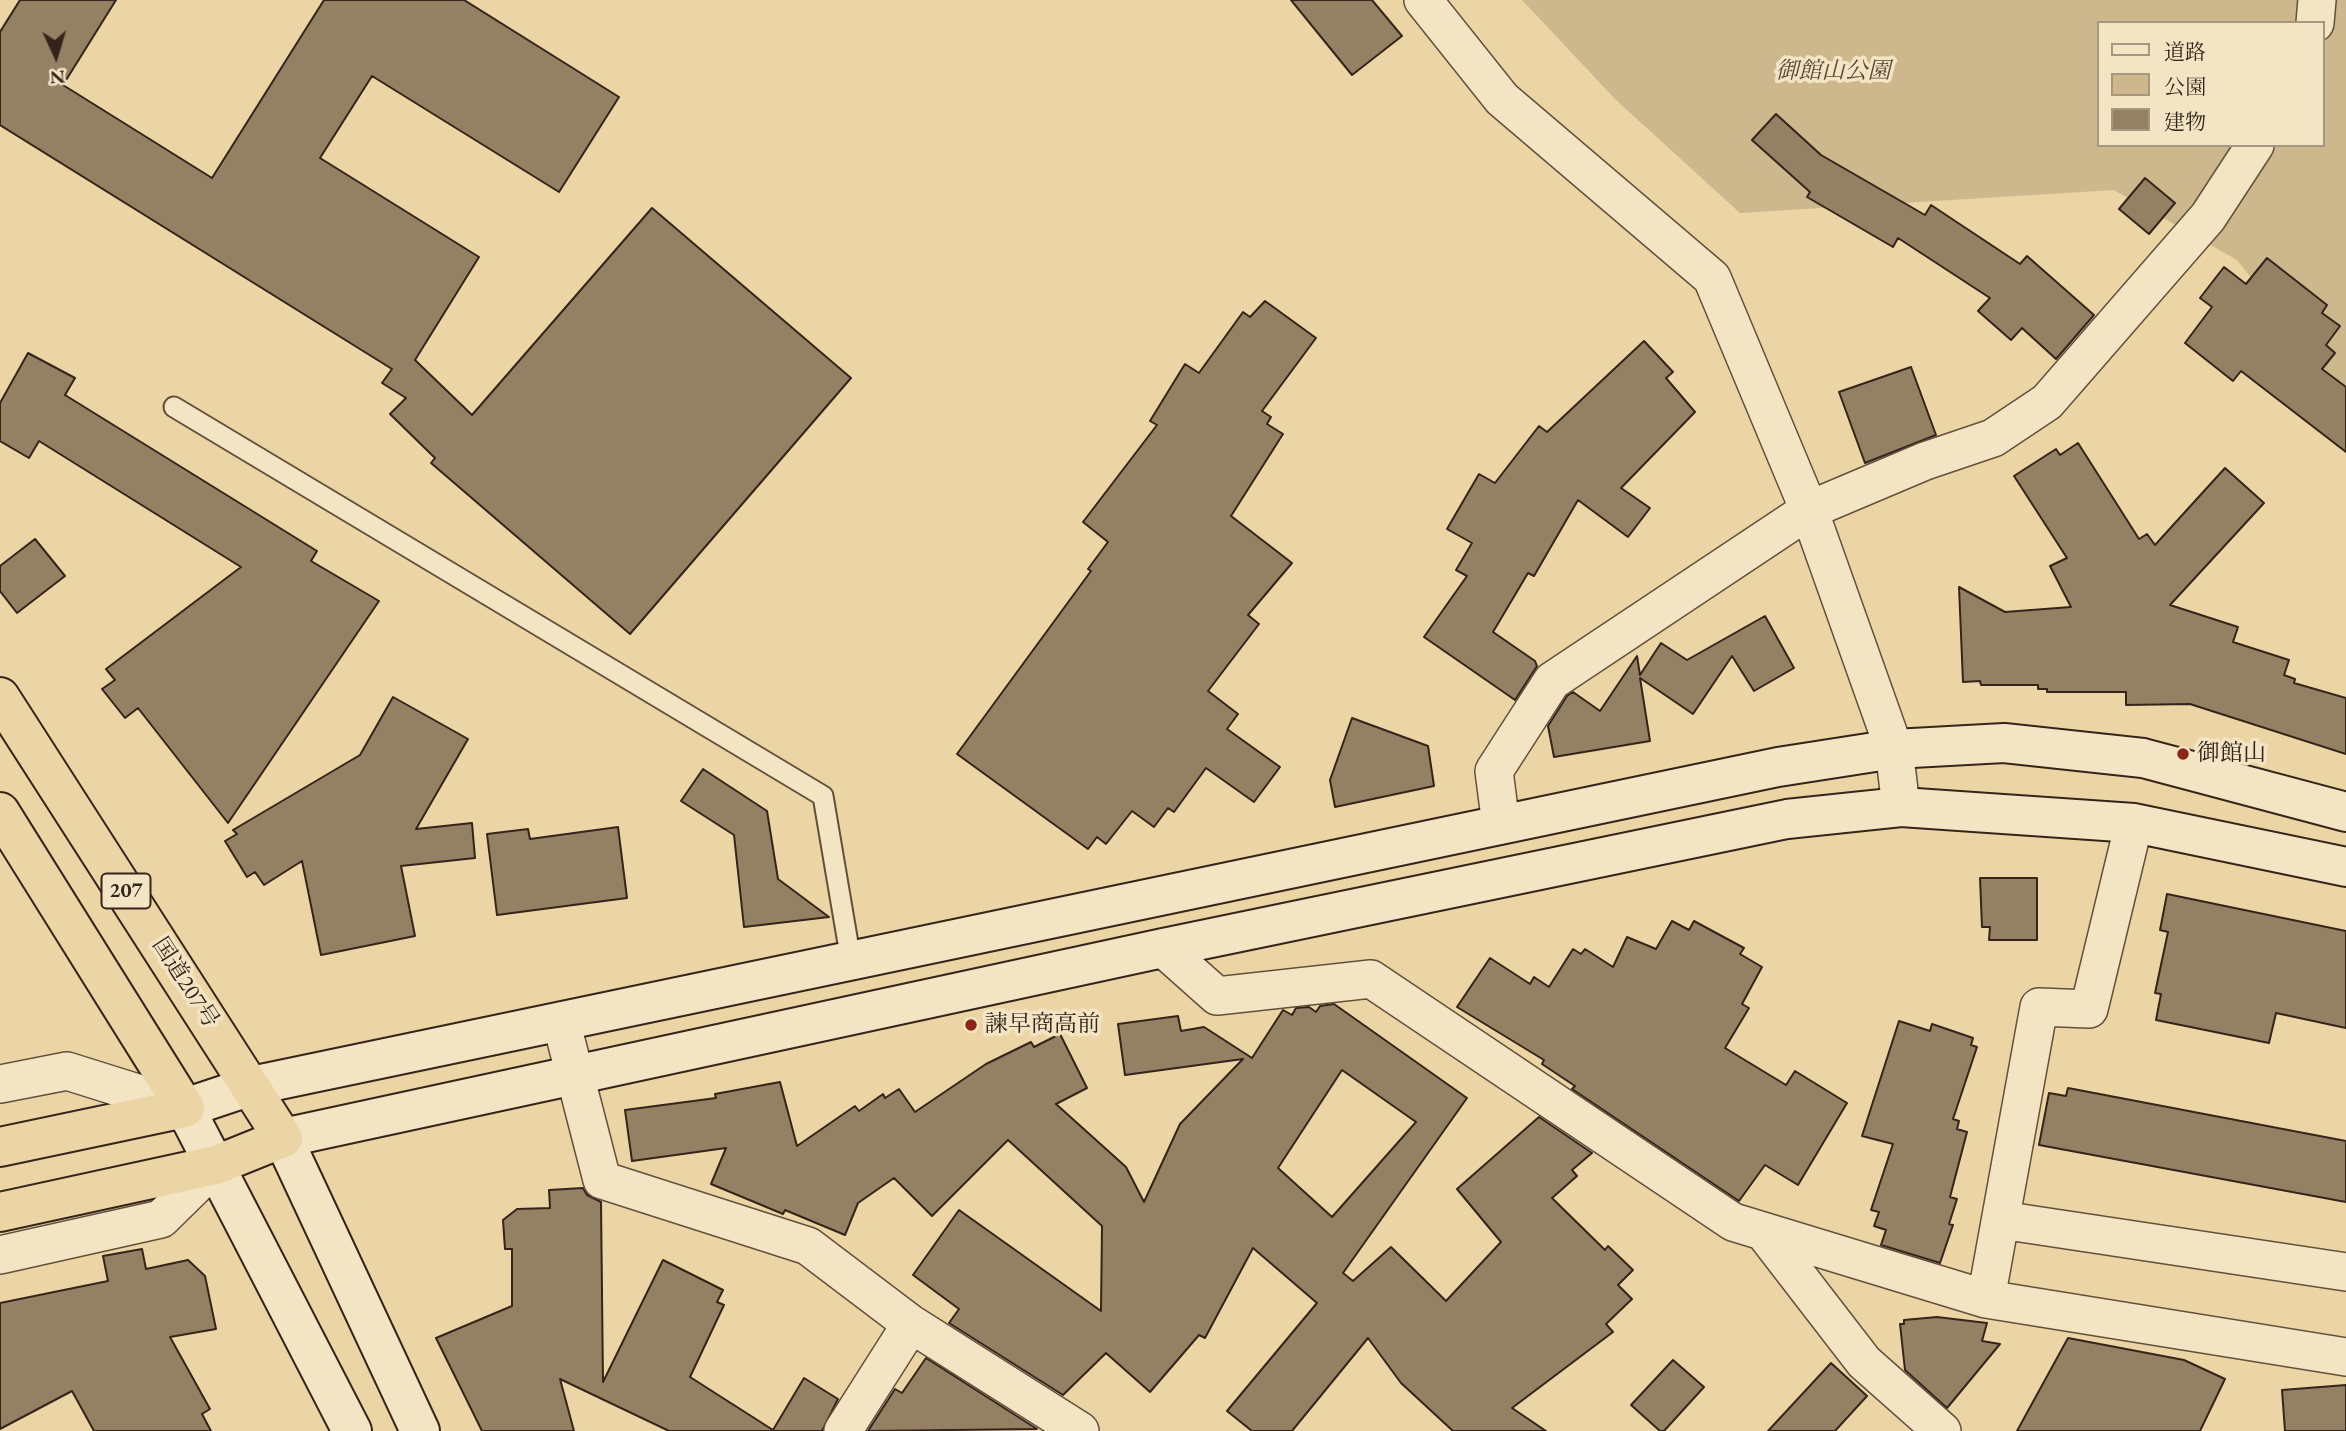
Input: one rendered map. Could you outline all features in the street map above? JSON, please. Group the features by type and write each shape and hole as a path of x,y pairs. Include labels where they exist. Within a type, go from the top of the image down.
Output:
{"highway":[{"name":"国道207号","path":"0,697 283,1138"},
{"path":"0,812 185,1108 0,1147"},
{"path":"0,1212 216,1165 283,1138"}],"street":[{"path":"1423,0 1502,99 1712,278 1809,510 1894,749 1901,807"},
{"path":"2315,21 2317,0"},
{"path":"1501,825 1494,771 1552,681 1809,510 1925,461 1993,438 2047,402 2208,217 2254,147"},
{"path":"0,1084 67,1072 185,1108 251,1086 1778,767 1894,749 2004,743 2143,758 2346,812"},
{"path":"420,1431 283,1138 1163,948 1787,819 1901,807 2134,823 2346,867"},
{"path":"1986,1300 2039,1007 2089,1009 2134,823"},
{"path":"1163,948 1217,996 1370,979 1733,1222 1986,1300 2346,1357"},
{"path":"561,1021 602,1180 808,1246 911,1324 1080,1431"},
{"path":"185,1108 352,1431"},
{"path":"0,1255 160,1219 216,1165"},
{"path":"2001,1220 2346,1272"},
{"path":"1763,1231 1864,1362 1942,1431"},
{"path":"843,1431 911,1324"}],"lane":[{"path":"174,407 823,796 851,961"}],"green space":[{"name":"御館山公園","path":"1522,0 2346,0 2346,410 2320,365 2237,260 2114,190 1740,213 1616,100"}],"building":[{"path":"20,0 116,0 63,85 212,178 324,0 464,0 619,97 559,192 372,76 320,158 479,257 415,360 472,415 652,208 851,378 630,634 431,463 435,458 390,414 406,398 382,383 392,369 0,125 0,32"},
{"path":"1291,0 1372,0 1402,36 1352,75"},
{"path":"1776,114 1821,155 1925,215 1931,205 2020,264 2027,256 2094,315 2056,359 2022,328 2011,340 1978,311 1990,298 1898,238 1893,247 1807,197 1810,192 1752,140"},
{"path":"2145,178 2175,203 2149,234 2119,209"},
{"path":"2267,258 2327,305 2322,313 2340,326 2326,345 2335,353 2322,369 2346,387 2346,452 2241,371 2233,381 2185,343 2212,307 2200,298 2224,267 2246,284"},
{"path":"1265,301 1316,338 1262,411 1271,417 1267,424 1283,434 1231,516 1292,563 1248,615 1259,624 1208,691 1238,714 1227,729 1280,767 1254,802 1206,768 1174,812 1168,808 1154,827 1132,811 1106,844 1097,837 1088,849 957,754 1091,571 1088,569 1108,542 1083,522 1157,425 1150,421 1185,364 1199,373 1243,312 1250,317"},
{"path":"1644,341 1673,372 1666,378 1695,412 1621,488 1650,508 1628,537 1578,500 1534,576 1528,573 1493,632 1535,661 1537,666 1515,700 1424,637 1467,576 1456,570 1472,543 1447,529 1479,474 1495,483 1539,426 1547,432"},
{"path":"28,353 75,378 65,395 317,551 311,561 379,601 228,823 138,708 125,718 102,689 115,680 106,669 241,567 39,441 29,458 0,441 0,403"},
{"path":"1911,367 1936,435 1865,463 1839,392"},
{"path":"2078,443 2139,539 2147,534 2155,545 2225,468 2264,503 2170,605 2238,627 2233,642 2289,660 2284,675 2295,679 2294,683 2346,698 2346,754 2190,704 2126,705 2126,692 2047,692 2047,689 2038,689 2038,685 1981,685 1980,681 1963,682 1959,587 2005,612 2071,607 2050,566 2067,558 2014,476 2056,449 2060,455"},
{"path":"35,539 65,576 17,613 0,591 0,566"},
{"path":"1765,616 1794,668 1754,691 1732,656 1693,714 1640,678 1650,741 1554,757 1548,726 1567,696 1573,692 1600,711 1637,656 1640,675 1661,643 1687,660"},
{"path":"393,697 468,739 416,829 472,823 475,858 401,866 415,936 321,955 302,861 264,885 255,872 247,877 225,841 237,834 233,830 360,755"},
{"path":"1352,718 1428,746 1434,786 1335,807 1330,780"},
{"path":"703,769 767,811 778,879 829,917 744,927 734,835 681,801"},
{"path":"618,827 627,898 497,915 487,834 528,829 530,839"},
{"path":"1980,878 2037,878 2037,940 1989,940 1990,927 1982,927"},
{"path":"2167,894 2346,931 2346,1028 2276,1013 2269,1043 2156,1020 2161,994 2155,993 2168,932 2160,930"},
{"path":"1672,921 1689,930 1694,921 1744,948 1740,954 1762,967 1742,1004 1749,1008 1725,1048 1786,1085 1795,1071 1847,1103 1798,1185 1765,1165 1739,1201 1572,1089 1575,1086 1542,1064 1544,1060 1457,1007 1490,958 1530,984 1534,977 1549,987 1573,949 1581,954 1585,949 1613,967 1627,937 1656,949"},
{"path":"1334,1004 1467,1098 1343,1273 1353,1281 1391,1247 1446,1301 1501,1242 1457,1189 1539,1117 1592,1153 1572,1170 1577,1176 1552,1198 1605,1250 1608,1246 1633,1270 1618,1285 1632,1299 1606,1324 1613,1332 1512,1408 1546,1431 1453,1431 1401,1383 1368,1338 1292,1431 1252,1431 1227,1411 1317,1303 1253,1248 1205,1338 1199,1335 1150,1392 1106,1353 1063,1395 949,1323 959,1309 913,1275 959,1210 1101,1311 1102,1226 1008,1140 932,1216 894,1178 858,1203 845,1235 785,1210 783,1214 711,1184 726,1148 632,1161 625,1110 716,1098 715,1094 780,1082 797,1146 855,1106 859,1111 883,1094 885,1098 899,1089 915,1112 986,1064 1031,1042 1034,1047 1060,1034 1087,1088 1056,1104 1126,1167 1144,1202 1180,1124 1243,1059 1125,1075 1118,1024 1178,1016 1181,1031 1204,1027 1252,1058 1283,1010 1292,1015 1296,1008 1309,1007 1316,1012 1320,1006","holes":["1342,1070 1416,1122 1332,1217 1278,1168"]},
{"path":"1899,1021 1930,1031 1932,1024 1973,1038 1971,1045 1977,1047 1953,1119 1959,1121 1957,1129 1967,1132 1950,1197 1957,1199 1949,1224 1953,1225 1940,1263 1881,1245 1886,1230 1874,1226 1879,1212 1871,1210 1893,1144 1862,1136"},
{"path":"2068,1088 2346,1141 2346,1202 2039,1145 2049,1093 2066,1096"},
{"path":"583,1188 587,1195 601,1202 603,1382 663,1260 723,1290 717,1302 724,1305 690,1377 773,1430 804,1378 838,1399 822,1431 669,1431 560,1379 574,1431 482,1431 436,1338 512,1306 512,1249 505,1249 503,1220 517,1209 550,1208 549,1190"},
{"path":"142,1249 146,1269 188,1260 205,1276 216,1329 170,1337 210,1409 202,1414 211,1431 94,1431 72,1391 0,1429 0,1303 108,1281 103,1256"},
{"path":"1937,1317 1987,1323 1982,1341 2000,1344 1947,1408 1905,1370 1900,1324 1904,1324 1904,1320"},
{"path":"2068,1338 2184,1360 2225,1379 2200,1431 2017,1431"},
{"path":"926,1358 1037,1429 868,1431 895,1389 902,1393"},
{"path":"1673,1360 1704,1387 1664,1431 1660,1431 1631,1405"},
{"path":"1831,1363 1867,1396 1835,1431 1768,1431"},
{"path":"2346,1385 2346,1431 2285,1431 2282,1390"}],"place":[{"name":"御館山","path":"2183,754"},
{"name":"諫早商高前","path":"971,1025"}]}
